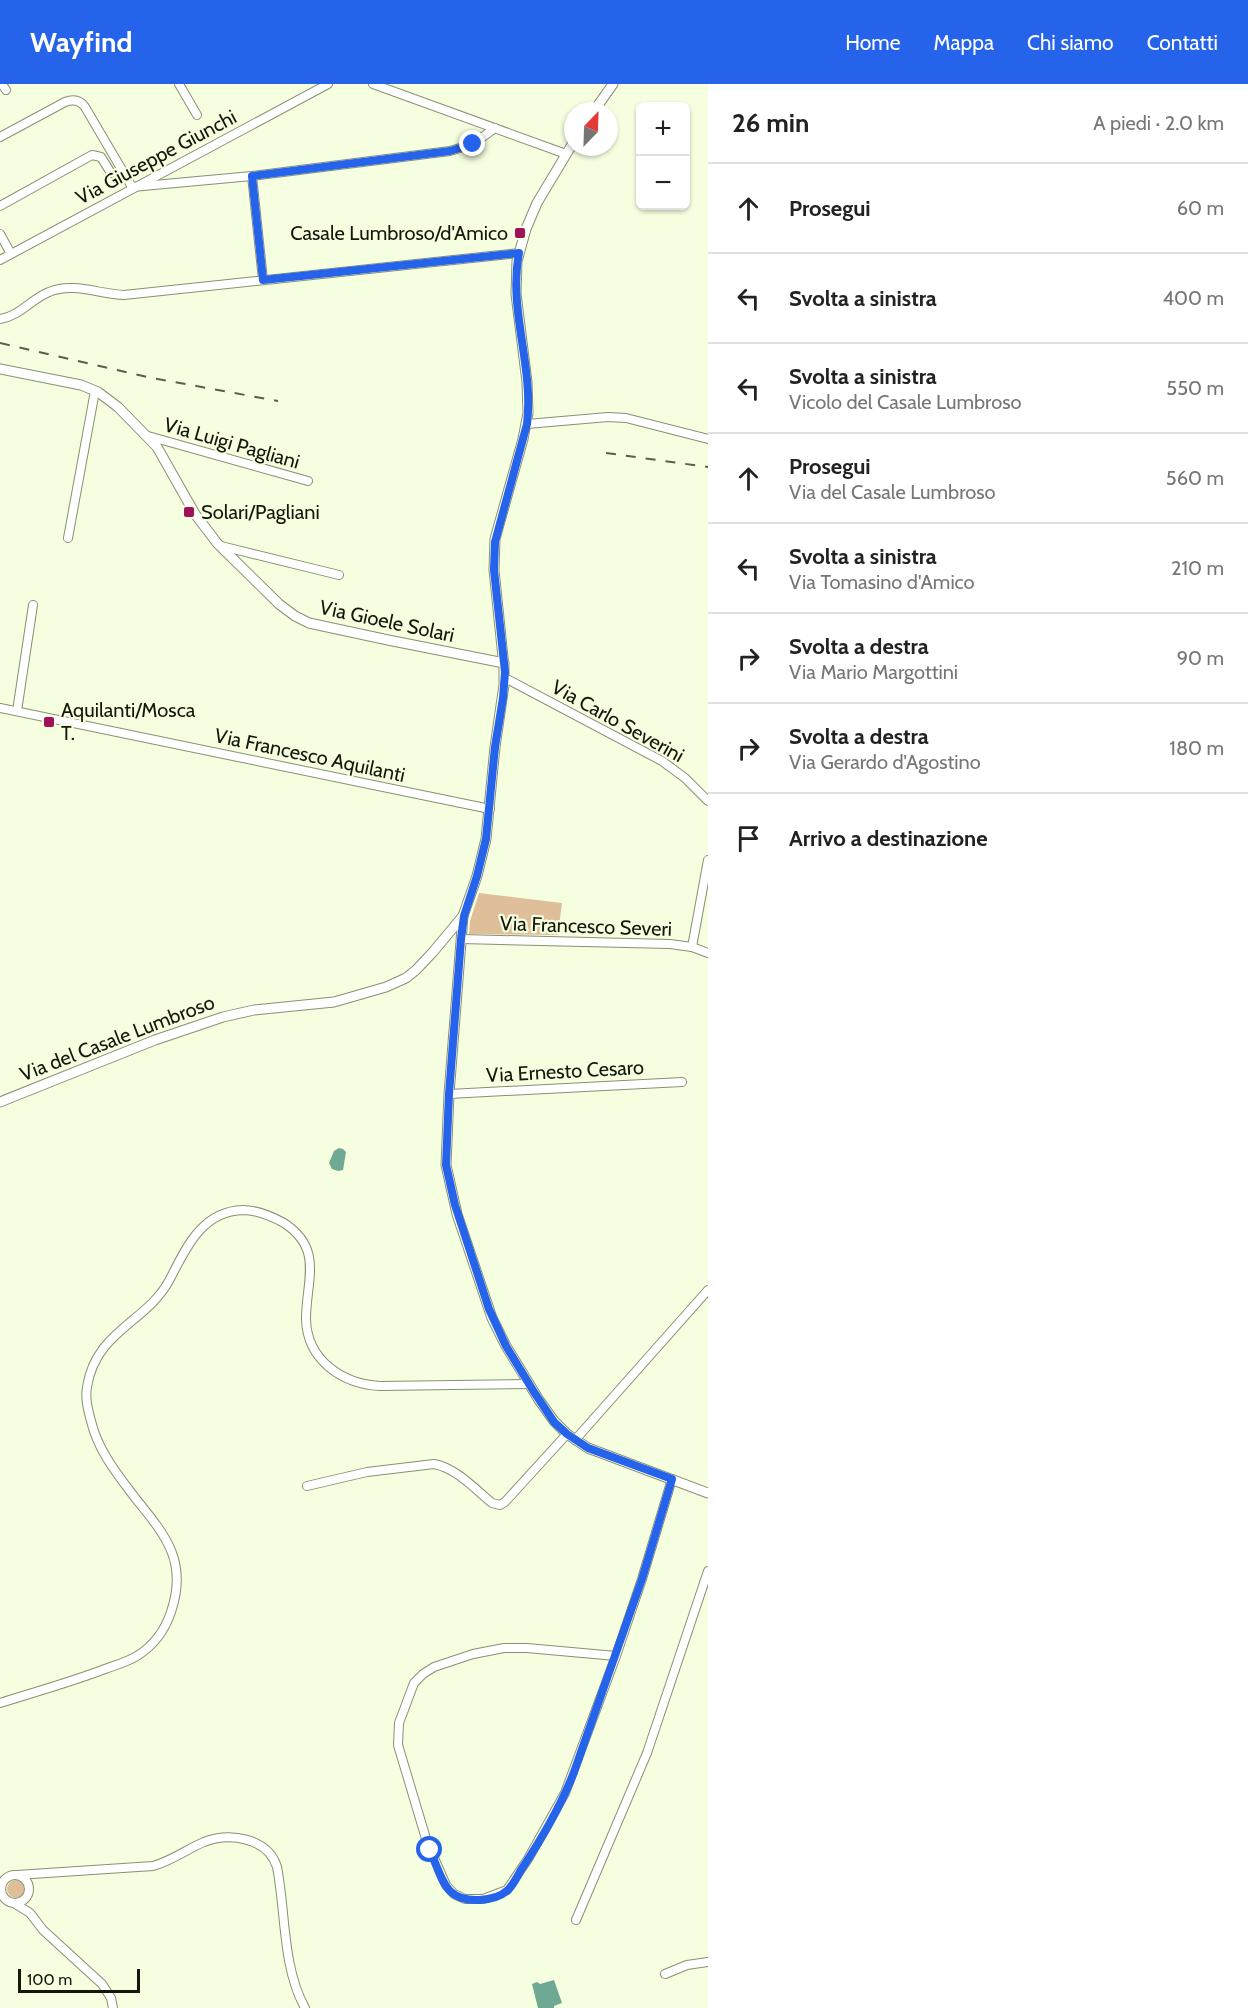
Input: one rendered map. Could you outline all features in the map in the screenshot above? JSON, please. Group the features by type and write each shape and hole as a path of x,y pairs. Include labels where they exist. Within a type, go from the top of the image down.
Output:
{"street":[{"path":"179,84 196,114"},
{"name":"Via Giuseppe Giunchi","path":"0,260 132,187 328,84"},
{"path":"373,84 564,153"},
{"path":"600,102 613,84"},
{"path":"0,137 65,102 79,101 85,107 132,187 252,176 454,151 473,144 495,128"},
{"path":"0,206 92,155 100,157 111,173"},
{"name":"Via del Casale Lumbroso","path":"0,1102 155,1040 223,1017 254,1010 334,1002 386,987 406,978 416,970 464,916 484,848 505,678 494,570 495,542 527,424 528,388 516,294 519,253 537,203 565,156"},
{"path":"252,176 263,280"},
{"path":"0,234 11,254"},
{"path":"0,319 12,316 42,295 59,289 85,289 124,295 519,253"},
{"name":"Via Gioele Solari","path":"0,369 77,384 95,391 118,407 148,436 160,452 198,518 219,546 282,606 302,620 504,663"},
{"path":"68,538 95,391"},
{"path":"527,424 608,417 626,418 708,439"},
{"name":"Via Luigi Pagliani","path":"148,436 308,481"},
{"name":"Via Gioele Solari","path":"219,546 339,575"},
{"path":"17,711 33,605"},
{"name":"Via Carlo Severini","path":"505,678 662,761 685,778 708,801"},
{"name":"Via Francesco Aquilanti","path":"0,708 490,809"},
{"path":"692,947 708,860"},
{"path":"464,916 445,1158 447,1177 455,1205 492,1318 506,1346 554,1422 571,1437 588,1448 708,1493"},
{"name":"Via Francesco Severi","path":"461,939 670,944 692,947 708,953"},
{"name":"Via Ernesto Cesaro","path":"449,1094 682,1082"},
{"path":"0,1703 133,1659 151,1644 166,1625 177,1590 174,1555 161,1530 127,1487 99,1445 88,1412 87,1387 94,1365 104,1347 118,1331 157,1299 190,1241 201,1227 210,1221 235,1211 253,1211 288,1226 297,1235 306,1249 310,1262 311,1276 306,1317 310,1341 321,1361 340,1375 360,1383 376,1386 529,1384"},
{"path":"307,1486 367,1472 434,1464 453,1471 492,1503 500,1505 571,1437 708,1290"},
{"path":"616,1656 504,1648 473,1654 434,1667 414,1683 399,1723 398,1746 425,1837 445,1883 452,1893 465,1899 483,1899 503,1893 509,1888 565,1793 616,1656 672,1479"},
{"path":"576,1920 647,1753 708,1571"},
{"path":"0,1876 153,1866 174,1859 202,1843 216,1839 241,1839 258,1844 271,1855 277,1867 291,1969 298,1994 305,2008"},
{"path":"14,1903 22,1901 37,1880 52,1873"},
{"path":"30,1912 28,1881 21,1876 14,1875 4,1880 2,1897 30,1912 43,1930 102,1984 111,1998 113,2008"},
{"path":"665,1974 687,1965 708,1962"}],"shaded area":[{"path":"479,893 562,903 558,935 469,934 470,921"},
{"path":"339,1148 346,1152 343,1170 338,1171 332,1169 329,1163 334,1151"},
{"path":"12,1880 20,1880 25,1885 23,1896 12,1898 7,1893 7,1885"},
{"path":"554,1980 562,2003 554,2008 538,2008 532,1984"}],"railway":[{"path":"0,343 147,377 278,401"},
{"path":"606,453 708,467"}],"place":[{"name":"Casale Lumbroso/d'Amico","path":"520,233"},
{"name":"Solari/Pagliani","path":"189,512"},
{"name":"Aquilanti/Mosca T.","path":"49,722"}],"route":[{"path":"430,1850 449,1890 456,1896 471,1900 489,1898 506,1891 528,1859 565,1793 574,1772 642,1579 672,1479 588,1448 554,1422 521,1372 492,1318 457,1214 446,1171 449,1094 461,939 464,916 487,834 495,747 504,685 494,570 495,542 527,424 527,382 516,300 519,253 263,280 252,176 458,150 473,144"}]}
